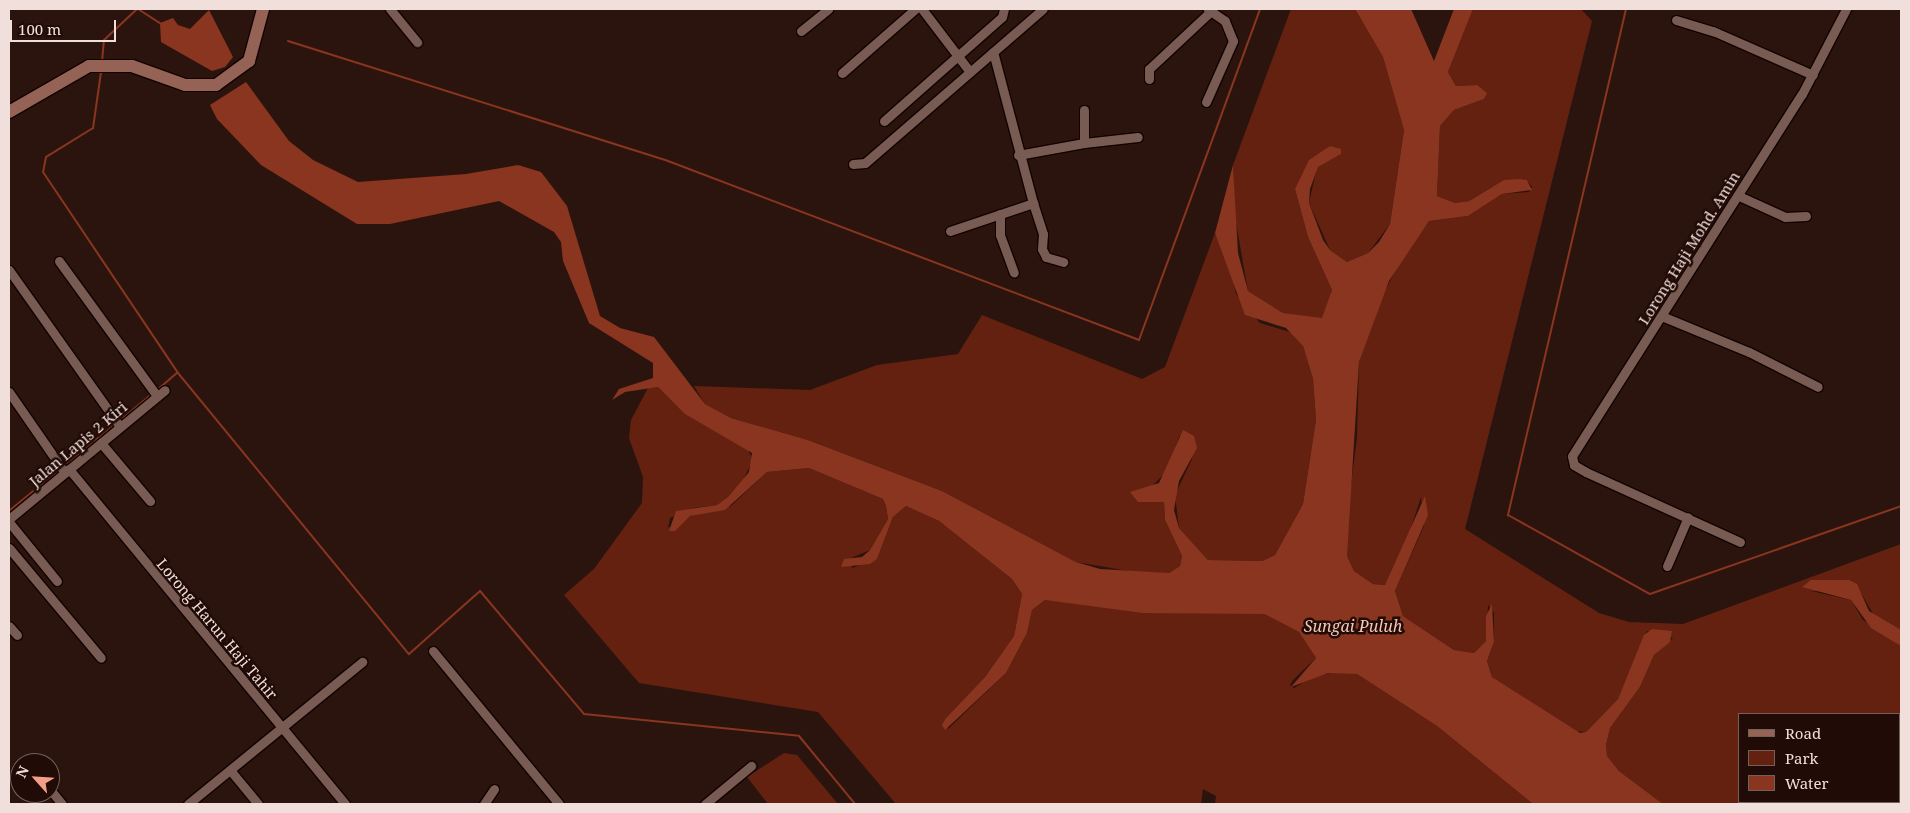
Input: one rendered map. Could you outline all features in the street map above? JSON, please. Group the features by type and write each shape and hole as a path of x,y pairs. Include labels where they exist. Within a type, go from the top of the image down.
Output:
{"street":[{"path":"9,112 89,66 132,66 198,88 216,85 249,61 263,9"},
{"path":"390,9 417,42"},
{"path":"801,32 828,9"},
{"path":"842,72 915,9"},
{"path":"922,9 970,72"},
{"path":"884,122 1002,17 1004,9"},
{"path":"853,164 865,163 1043,9"},
{"name":"Lorong Haji Mohd. Amin","path":"1688,517 1574,465 1572,456 1664,317 1739,196 1813,75 1846,9"},
{"path":"1149,79 1149,69 1210,10 1233,33 1233,41 1206,102"},
{"path":"1676,20 1713,30 1813,75"},
{"path":"993,52 1018,155 1043,234 1042,249 1046,257 1063,262"},
{"path":"1084,110 1084,143"},
{"path":"1018,155 1084,143 1138,137"},
{"path":"1739,196 1785,217 1806,216"},
{"path":"950,231 1033,203"},
{"path":"1000,214 1000,235 1014,273"},
{"path":"59,261 155,393"},
{"path":"9,270 117,424"},
{"path":"1664,317 1749,352 1818,387"},
{"name":"Jalan Lapis 2 Kiri","path":"9,521 101,443 117,424 155,393 165,390"},
{"name":"Lorong Harun Haji Tahir","path":"9,392 57,461 346,804"},
{"path":"101,443 150,501"},
{"path":"1667,566 1688,517 1740,542"},
{"path":"9,521 57,581"},
{"path":"9,548 101,658"},
{"path":"9,626 16,635"},
{"path":"433,651 559,804"},
{"path":"192,803 281,727 362,662"},
{"path":"705,804 751,766"},
{"path":"230,770 258,804"},
{"path":"484,804 494,790"}],"green space":[{"path":"1291,9 1355,9 1383,57 1404,130 1390,224 1368,253 1347,262 1330,250 1309,203 1317,167 1340,154 1330,146 1295,189 1308,237 1332,290 1329,310 1322,318 1313,319 1283,313 1248,291 1235,217 1233,165"},
{"path":"1473,9 1581,9 1592,21 1465,529 1599,613 1629,622 1683,624 1901,544 1901,630 1876,619 1861,593 1811,591 1851,600 1863,620 1901,646 1901,804 1663,804 1619,771 1607,756 1606,745 1610,728 1640,687 1654,655 1673,638 1647,631 1618,699 1586,732 1572,731 1492,677 1487,661 1494,642 1494,613 1488,605 1486,641 1474,653 1454,650 1403,616 1395,591 1424,526 1421,497 1402,555 1385,585 1373,584 1354,571 1347,556 1345,531 1357,438 1359,362 1372,316 1404,254 1429,221 1468,216 1502,194 1529,192 1532,187 1527,180 1492,187 1469,201 1455,203 1437,196 1440,126 1454,110 1484,99 1486,93 1477,85 1456,86 1448,72"},
{"path":"1215,233 1230,265 1236,294 1260,323 1293,333 1303,346 1313,379 1316,420 1303,504 1275,555 1262,561 1208,560 1179,528 1175,495 1192,459 1180,435 1165,473 1150,488 1145,502 1164,502 1165,520 1182,556 1180,566 1169,573 1146,574 1076,562 942,491 808,440 731,418 705,404 694,386 810,390 877,365 958,354 982,315 1142,379 1165,367"},
{"path":"658,387 686,414 746,446 753,460 743,480 728,497 717,505 693,508 670,518 668,528 690,516 731,506 767,472 809,468 883,499 888,519 870,550 851,558 852,568 877,559 893,517 906,506 939,521 1012,579 1022,594 1014,636 985,677 946,718 948,729 1006,673 1027,633 1032,610 1045,600 1264,614 1299,632 1316,658 1293,680 1290,685 1294,688 1314,676 1341,671 1357,674 1437,726 1533,804 1215,804 1216,796 1203,789 1201,804 896,804 818,712 639,683 564,595 594,569 642,503 643,477 629,438 631,420 648,388"},
{"path":"784,753 797,755 838,804 768,804 747,777"}],"water":[{"name":"Sungai Puluh","path":"1355,9 1411,9 1434,61 1454,9 1473,9 1448,72 1456,86 1477,85 1487,93 1484,99 1454,110 1440,126 1437,196 1455,203 1469,201 1504,180 1518,179 1527,180 1532,190 1502,194 1468,216 1429,221 1389,281 1359,362 1347,556 1354,571 1373,584 1385,585 1425,496 1428,515 1395,591 1403,616 1454,650 1474,653 1486,641 1486,616 1492,604 1494,642 1487,661 1492,677 1580,733 1586,732 1618,699 1644,635 1652,629 1672,631 1670,642 1654,655 1640,687 1610,728 1606,745 1607,756 1619,771 1663,804 1533,804 1437,726 1357,674 1328,673 1291,687 1316,658 1299,632 1264,614 1143,613 1045,600 1032,610 1027,633 1006,673 945,730 942,725 946,718 985,677 1014,636 1022,594 1012,579 939,521 906,506 893,517 877,559 870,564 841,567 844,559 862,557 870,550 888,519 886,506 883,499 809,468 767,472 725,510 690,516 675,531 669,531 676,511 717,505 728,497 749,472 752,453 685,414 658,387 625,392 612,400 619,389 653,378 653,363 589,323 563,261 561,242 554,232 499,201 390,224 357,224 261,165 217,119 210,105 246,82 289,141 313,160 358,182 466,174 518,165 541,172 567,206 600,316 620,328 654,337 705,404 731,418 808,440 942,491 1076,562 1100,569 1169,573 1180,566 1182,556 1165,520 1164,502 1138,502 1130,492 1159,483 1183,430 1194,436 1197,448 1179,481 1174,510 1179,528 1208,560 1262,561 1275,555 1303,504 1316,420 1313,379 1303,346 1286,328 1245,315 1215,233 1233,165 1238,253 1248,291 1283,313 1322,318 1332,290 1308,237 1295,189 1309,160 1330,146 1341,149 1341,154 1318,167 1310,189 1309,203 1323,240 1330,250 1347,262 1368,253 1379,242 1390,224 1404,130 1383,57"},
{"path":"209,10 233,57 225,67 212,71 161,42 160,23 173,18 178,25 190,29"},
{"path":"1811,580 1849,580 1857,584 1869,611 1901,630 1901,646 1871,628 1851,600 1802,587"}],"waterway":[{"path":"102,62 104,40 137,9"},
{"path":"138,9 161,24"},
{"path":"288,41 668,161 1139,340 1260,9"},
{"path":"1626,9 1508,515 1650,594 1901,506"},
{"path":"101,72 93,128 46,157 43,172 178,373 409,654 480,591 584,714 799,736 855,804"},
{"path":"156,391 177,373"},
{"path":"119,421 152,394"},
{"path":"63,467 115,424"},
{"path":"9,511 59,470"}]}
